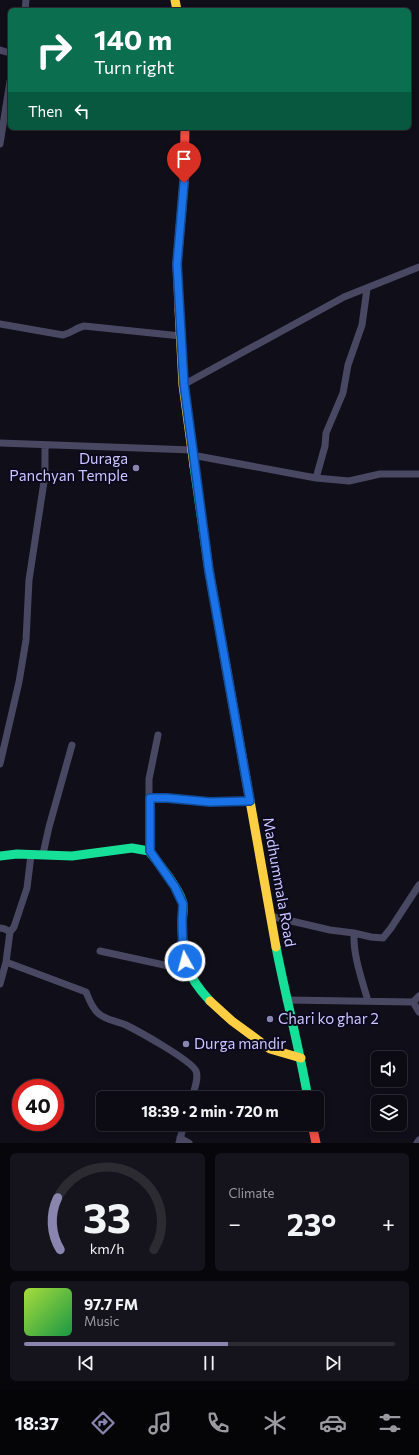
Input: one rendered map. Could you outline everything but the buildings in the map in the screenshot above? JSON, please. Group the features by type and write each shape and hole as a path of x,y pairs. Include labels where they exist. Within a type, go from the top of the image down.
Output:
{"street":[{"path":"0,144 8,94"},
{"name":"Madhummala Road","path":"186,130 184,183 177,264 184,384 192,452 209,571 270,916 286,1000 301,1058 307,1091"},
{"path":"184,384 344,297 419,267"},
{"path":"316,478 325,446 326,433 343,393 348,365 362,325 367,289"},
{"path":"0,324 64,335 69,334 76,328 84,326 181,336"},
{"path":"0,443 192,452 316,478 349,481 380,474 419,474"},
{"path":"0,764 19,682 26,640 29,580 45,475 45,445"},
{"path":"158,734 149,779 150,851 175,887 183,904 183,952 187,970 195,983 209,1000 232,1021 270,1049 301,1058"},
{"path":"43,854 48,827 72,745"},
{"path":"150,798 210,802 250,801"},
{"path":"0,856 17,854 43,854 72,856 132,848 150,851"},
{"path":"0,984 6,962 10,932 14,927 27,888 31,855"},
{"path":"270,916 330,930 383,938 419,886"},
{"path":"0,928 10,932"},
{"path":"354,933 358,965 368,1001"},
{"path":"100,950 187,970"},
{"path":"6,962 86,992 90,1003 98,1014 112,1021 126,1025 158,1043 190,1064 196,1070 197,1076 194,1091"},
{"path":"286,1000 413,1002 419,996"},
{"path":"413,1002 419,1012"},
{"path":"182,1131 180,1141 189,1143"},
{"path":"313,1131 316,1143"}],"traffic: fast":[{"path":"194,466 209,571 224,655"},
{"path":"0,856 17,854 72,856 132,848 149,851 169,877 182,899 184,957 190,974 201,991 210,1001"},
{"path":"276,947 307,1091"}],"traffic: slow":[{"path":"175,0 177,8"},
{"path":"179,309 183,385 194,466"},
{"path":"224,655 276,947"},
{"path":"210,1001 232,1021 270,1049 301,1058"}],"traffic: jam":[{"path":"179,309 177,264 184,183 185,130"},
{"path":"313,1131 316,1143"}],"place":[{"name":"Duraga Panchyan Temple","path":"136,468"},
{"name":"Chari ko ghar 2","path":"270,1019"},
{"name":"Durga mandir","path":"186,1044"}],"route":[{"path":"184,183 177,264 184,384 192,455 209,571 250,801 210,802 150,798 150,851 175,887 183,904 183,952 185,961"}]}
